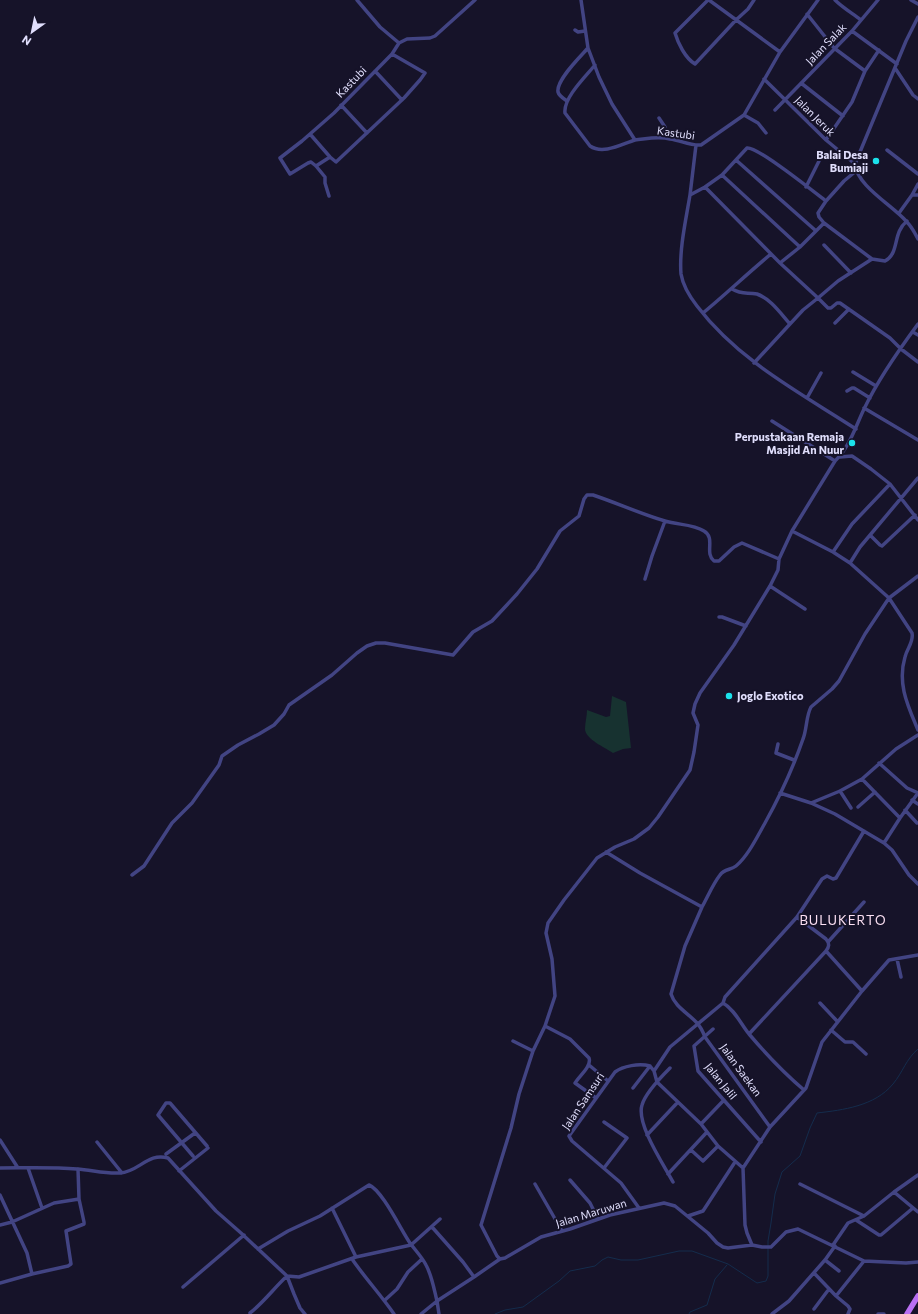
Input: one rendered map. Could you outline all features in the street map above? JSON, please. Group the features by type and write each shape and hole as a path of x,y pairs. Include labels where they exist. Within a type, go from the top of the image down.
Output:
{"main road":[{"path":"907,1314 918,1296"}],"street":[{"path":"357,0 380,27 399,43 407,39 430,38 435,36 475,0"},
{"path":"581,0 588,48 599,77 612,104 635,140"},
{"path":"754,0 748,9 736,20 695,64 686,54 675,32 708,0 736,20 780,52"},
{"name":"Kastubi","path":"567,101 564,110 565,113 590,146 594,148 607,149 635,140 664,138 696,146 701,145 744,115 780,52 818,0"},
{"path":"836,0 843,8 861,20"},
{"name":"Jalan Salak","path":"775,110 852,31 878,0"},
{"path":"911,0 918,4"},
{"path":"807,14 834,48 865,71"},
{"path":"918,17 906,41 855,164 856,171 864,182 907,221 918,239"},
{"path":"575,30 578,32 585,31"},
{"path":"852,31 879,50 896,66 913,95 918,99"},
{"name":"Kastubi","path":"316,166 308,162 290,174 280,158 310,134 342,105 392,54 399,43"},
{"path":"588,48 571,67 559,85 559,95 567,101 595,65"},
{"path":"826,140 852,102 865,71 879,50"},
{"path":"310,134 330,157 337,161 402,100 425,74 392,54"},
{"path":"375,70 402,100"},
{"name":"Jalan Jeruk","path":"764,79 826,140 855,164"},
{"path":"801,83 843,116"},
{"path":"342,105 367,133"},
{"path":"744,115 758,123 766,133"},
{"path":"659,118 665,127 664,138"},
{"path":"696,146 681,260 681,274 687,291 703,313 729,342 754,363 773,377 856,429"},
{"path":"690,195 722,175 747,148 752,148 778,165 826,201"},
{"path":"887,150 918,174"},
{"path":"329,196 325,183 325,177 316,166 330,157"},
{"path":"736,160 815,230"},
{"path":"806,187 819,161"},
{"path":"856,171 844,181 826,201 818,213 819,217 824,223 872,259 885,261 891,256 900,227 907,221"},
{"path":"722,175 800,247"},
{"path":"899,213 918,184"},
{"path":"705,187 780,263 828,308 839,302 890,338 900,349 918,362"},
{"path":"912,195 918,195"},
{"path":"780,263 800,247 815,230 824,223"},
{"path":"824,245 851,273"},
{"path":"703,313 771,254"},
{"path":"754,363 803,310 833,284 872,259"},
{"path":"732,289 743,294 756,294 764,298 776,308 790,324"},
{"path":"835,323 849,309"},
{"path":"500,1259 482,1229 481,1223 511,1128 519,1094 533,1051 545,1026 555,996 552,958 546,936 547,927 553,915 597,858 606,852 634,839 649,828 662,812 690,770 698,724 694,713 695,704 700,693 734,645 770,586 778,570 779,559 792,531 835,461 840,457 856,429 864,408 888,366 918,324"},
{"path":"913,332 918,335"},
{"path":"853,372 876,386"},
{"path":"807,398 821,373"},
{"path":"847,391 854,388 870,398"},
{"path":"864,408 918,440"},
{"path":"772,421 835,461"},
{"path":"840,457 852,456 871,468 890,484 918,520"},
{"path":"850,563 860,547 918,478"},
{"path":"833,552 852,524 890,484"},
{"path":"132,875 144,866 172,823 192,803 219,765 222,756 238,745 274,725 284,714 288,705 332,675 367,646 376,643 385,643 453,655 473,632 492,621 517,594 537,569 560,531 579,516 587,494 665,521 705,531 709,535 710,539 710,557 714,561 719,561 734,547 742,543 779,559"},
{"path":"870,535 882,546 914,515"},
{"path":"645,580 665,521"},
{"path":"792,531 833,552 850,563 889,598 912,633 912,640 904,662 903,688 905,700 918,730"},
{"path":"606,852 640,873 702,907 721,873 726,869 736,866 747,853 765,823 804,737 811,706 832,689 839,681 865,634 889,598 918,576"},
{"path":"770,586 805,609"},
{"path":"719,617 746,626"},
{"path":"811,803 840,791 862,779 896,749 918,735"},
{"path":"778,744 776,754 794,760"},
{"path":"879,763 906,788 918,793 884,843"},
{"path":"862,779 900,818"},
{"path":"840,791 851,808"},
{"path":"780,792 811,803 835,814 884,843 892,850 909,875 918,884"},
{"path":"858,807 875,792"},
{"path":"912,800 918,804"},
{"path":"905,810 917,823"},
{"path":"654,1071 670,1047 723,1003 725,997 797,917 822,878 827,876 833,879 836,878 864,831"},
{"path":"749,1034 826,951 829,946 828,942 864,902"},
{"name":"Jalan Saekan","path":"702,907 685,946 671,994 672,999 698,1024 705,1037 770,1127"},
{"path":"797,917 828,942"},
{"path":"826,951 862,991"},
{"path":"752,1245 745,1225 743,1168 770,1127 804,1090 822,1042 837,1021 887,962 891,959 918,955"},
{"path":"897,959 901,977"},
{"path":"723,1003 787,1075 804,1090"},
{"path":"820,1003 837,1021"},
{"path":"545,1026 570,1039 590,1060 589,1065 574,1083 596,1098"},
{"name":"Jalan Jalil","path":"713,1029 694,1046 697,1069 761,1142"},
{"path":"831,1030 844,1041 853,1042 866,1054"},
{"path":"513,1040 533,1051"},
{"path":"589,1065 608,1081"},
{"name":"Jalan Samsuri","path":"639,1208 626,1188 572,1142 569,1136 615,1072 620,1068 635,1065 650,1066"},
{"path":"633,1088 650,1066 654,1071 657,1082 701,1124 718,1146 743,1168"},
{"path":"670,1068 657,1082 642,1105 642,1115 647,1135 673,1182"},
{"path":"701,1124 724,1100"},
{"path":"647,1135 678,1102"},
{"path":"179,1171 207,1147 170,1103 166,1103 158,1115 193,1156"},
{"path":"604,1122 627,1138 604,1168"},
{"path":"668,1174 707,1132"},
{"path":"166,1154 195,1133"},
{"path":"0,1140 18,1168"},
{"path":"97,1142 122,1173"},
{"path":"691,1150 703,1161 718,1146"},
{"path":"0,1168 78,1169 103,1173 122,1173 130,1171 159,1156 168,1158 216,1211 244,1235 287,1276 300,1308 305,1314"},
{"path":"688,1216 703,1211 735,1162"},
{"path":"28,1168 42,1208"},
{"path":"0,1283 72,1264 66,1232 84,1223 79,1199 78,1169"},
{"path":"772,1314 789,1301 825,1260 848,1223 864,1216 918,1175"},
{"path":"570,1180 590,1203 598,1219"},
{"path":"535,1184 562,1231"},
{"path":"800,1184 864,1216"},
{"path":"258,1249 320,1216 367,1185 371,1185 383,1199 430,1274 439,1314"},
{"path":"894,1192 918,1212"},
{"path":"0,1195 27,1253 32,1274"},
{"path":"0,1225 12,1222 61,1201 79,1199"},
{"name":"Jalan Maruwan","path":"421,1314 437,1301 500,1259 505,1258 541,1237 598,1219 664,1203 675,1206 708,1233 720,1246 728,1248 752,1245 762,1247 771,1246 786,1232 798,1229 864,1261"},
{"path":"332,1208 360,1270 385,1300 394,1314"},
{"path":"856,1220 881,1235 913,1208"},
{"path":"250,1313 262,1304 274,1288 287,1276 299,1277 354,1258 411,1245 440,1219"},
{"path":"432,1227 463,1262 474,1277"},
{"path":"184,1288 244,1235"},
{"path":"385,1300 397,1289 408,1272 422,1259"},
{"path":"825,1260 839,1271"},
{"path":"836,1296 864,1261 906,1263 918,1262"},
{"path":"814,1273 850,1308 848,1314"},
{"path":"814,1309 829,1289"},
{"path":"913,1304 918,1308"},
{"path":"878,1314 884,1314"}],"green space":[{"path":"612,696 626,702 631,748 613,753 592,740 586,733 585,729 587,710 606,717 610,716"}],"waterway":[{"path":"495,1314 505,1310 523,1307 559,1281 570,1271 595,1266 608,1257 621,1260 638,1260 679,1251 692,1251 728,1264 757,1283 766,1281 768,1276 768,1241 775,1194 782,1172 800,1156 817,1113 858,1106 877,1097 893,1084 910,1057 918,1049"},
{"path":"689,1314 690,1312 707,1305 715,1279 727,1265"}],"place":[{"name":"Balai Desa Bumiaji","path":"876,161"},
{"name":"Perpustakaan Remaja Masjid An Nuur","path":"852,443"},
{"name":"Joglo Exotico","path":"729,696"}],"district":[{"name":"BULUKERTO","path":"843,920"}]}
